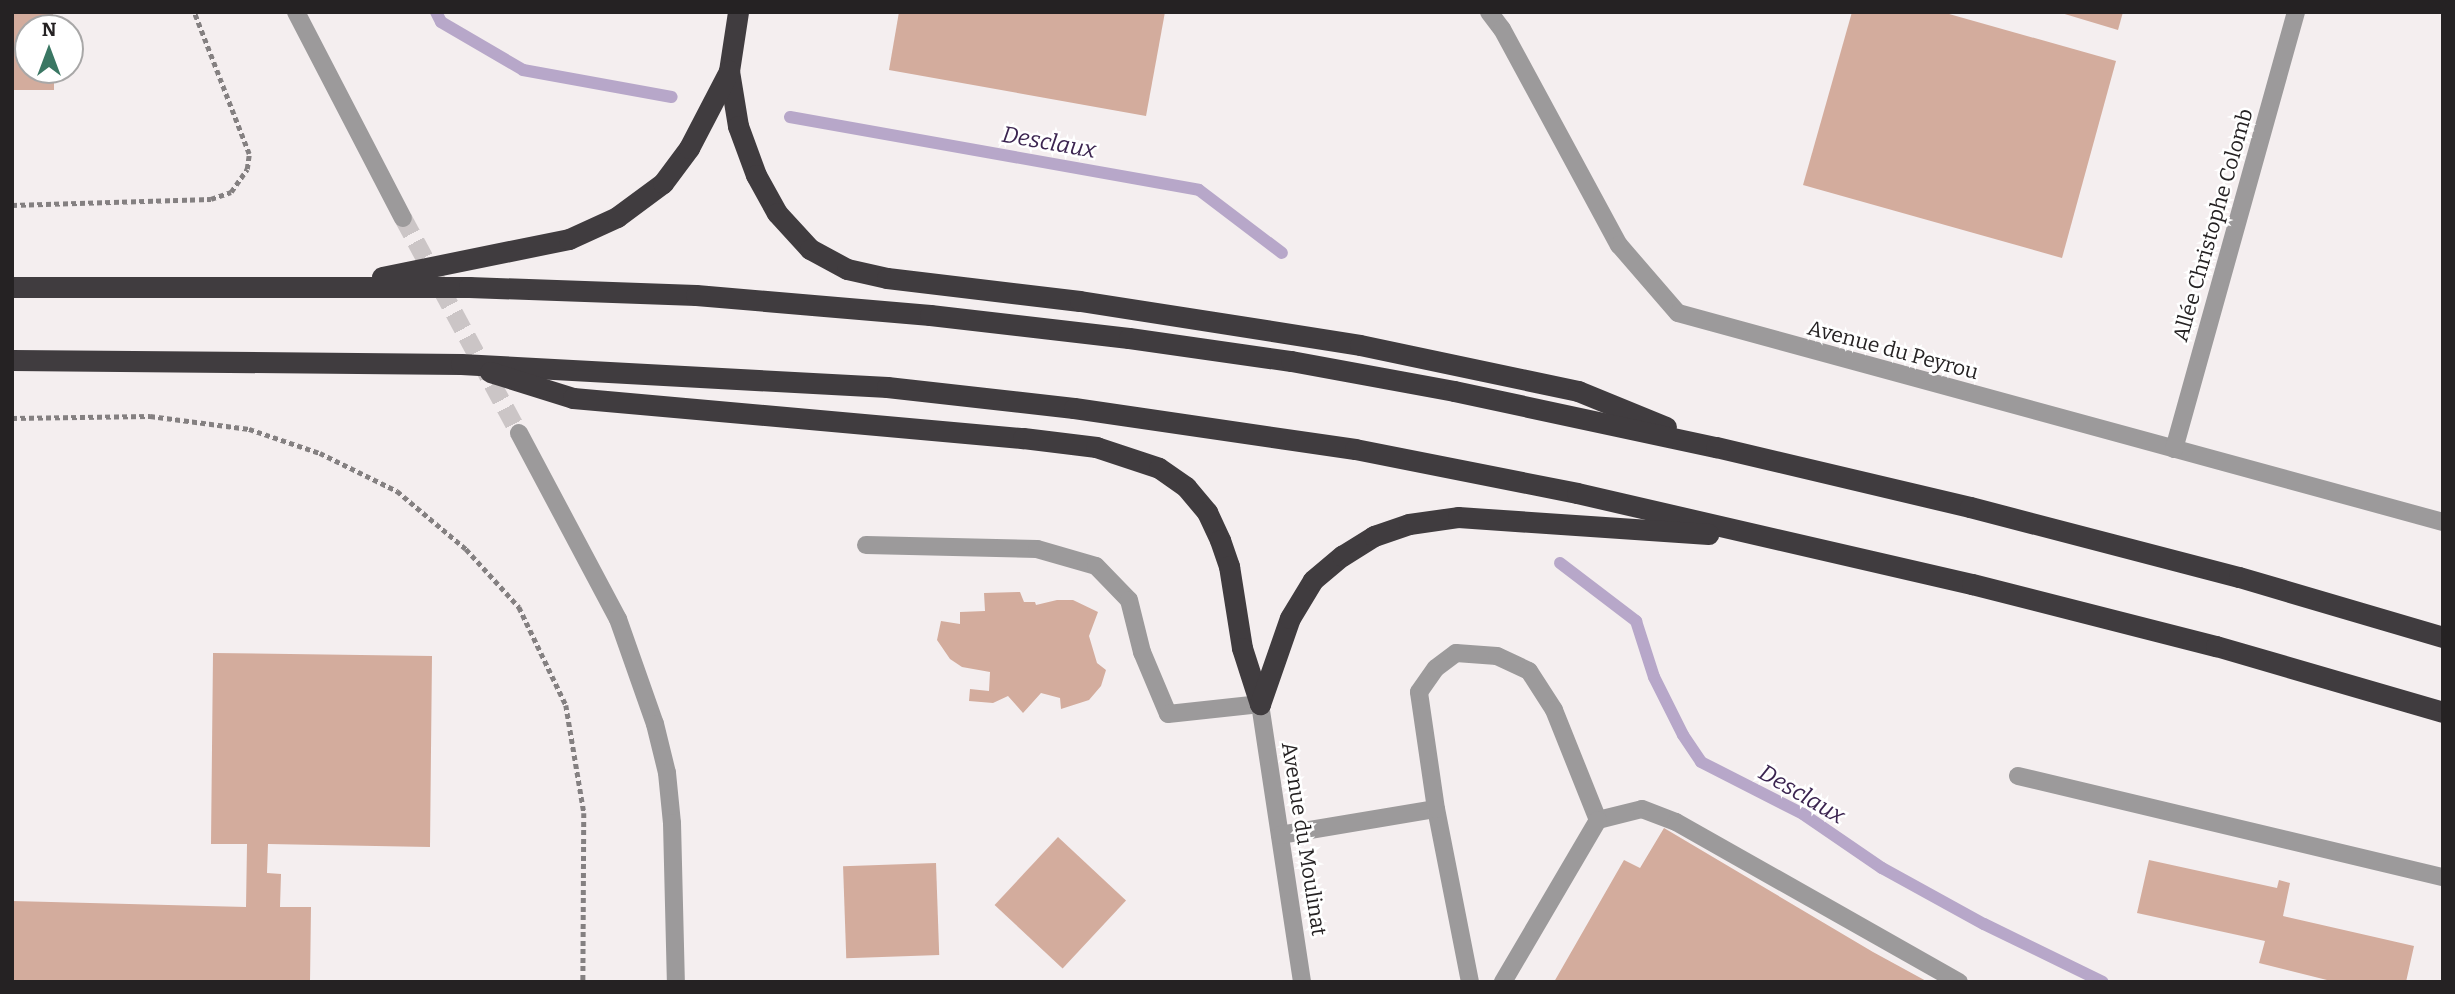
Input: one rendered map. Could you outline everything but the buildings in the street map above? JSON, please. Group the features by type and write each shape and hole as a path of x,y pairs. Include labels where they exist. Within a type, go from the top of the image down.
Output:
{"highway":[{"path":"738,12 729,71 738,126 756,175 777,213 810,249 847,269 887,278 1080,301 1360,345 1578,391 1716,447"},
{"path":"339,285 569,239 617,217 663,183 689,148 729,71"},
{"path":"12,287 339,285 695,295 930,315 1129,338 1292,361 1427,386 1716,447 1970,507 2239,577 2443,637"},
{"path":"12,360 461,363 887,387 1074,408 1355,449 1577,493 2203,642 2443,712"},
{"path":"461,363 573,398 1023,438 1096,447 1159,468 1186,487 1207,512 1220,540 1229,566 1242,648 1260,704"},
{"path":"1260,704 1290,618 1313,580 1342,556 1374,536 1409,524 1458,517 1773,538"}],"street":[{"path":"296,12 403,218"},
{"name":"Avenue du Peyrou","path":"1489,12 1502,29 1619,245 1678,313 2443,522"},
{"name":"Allée Christophe Colomb","path":"2174,450 2296,12"},
{"path":"519,433 618,619 639,673 667,773 672,823 676,982"},
{"path":"866,545 1037,550 1096,566 1129,600 1142,652 1168,714 1260,704"},
{"path":"1470,982 1436,809 1419,692 1436,668 1456,653 1497,656 1529,671 1554,710 1598,820"},
{"name":"Avenue du Moulinat","path":"1260,704 1302,982"},
{"path":"2018,776 2443,877"},
{"path":"1280,835 1436,809"},
{"path":"1503,982 1598,820 1642,809 1676,822 1959,982"},
{"path":"666,982 673,938"}],"path":[{"path":"12,205 211,199 231,192 247,169 249,154 194,12"},
{"path":"12,418 150,416 249,429 320,453 397,491 466,550 519,607 566,705 584,813 583,982"}],"waterway":[{"name":"Desclaux","path":"436,12 441,22 523,70 672,97"},
{"name":"Desclaux","path":"790,117 1199,190 1282,253"},
{"name":"Desclaux","path":"1560,563 1636,621 1654,677 1683,735 1701,762 1803,814 1882,868 1984,924 2103,982"}],"tunnel":[{"path":"403,218 519,433"}]}
